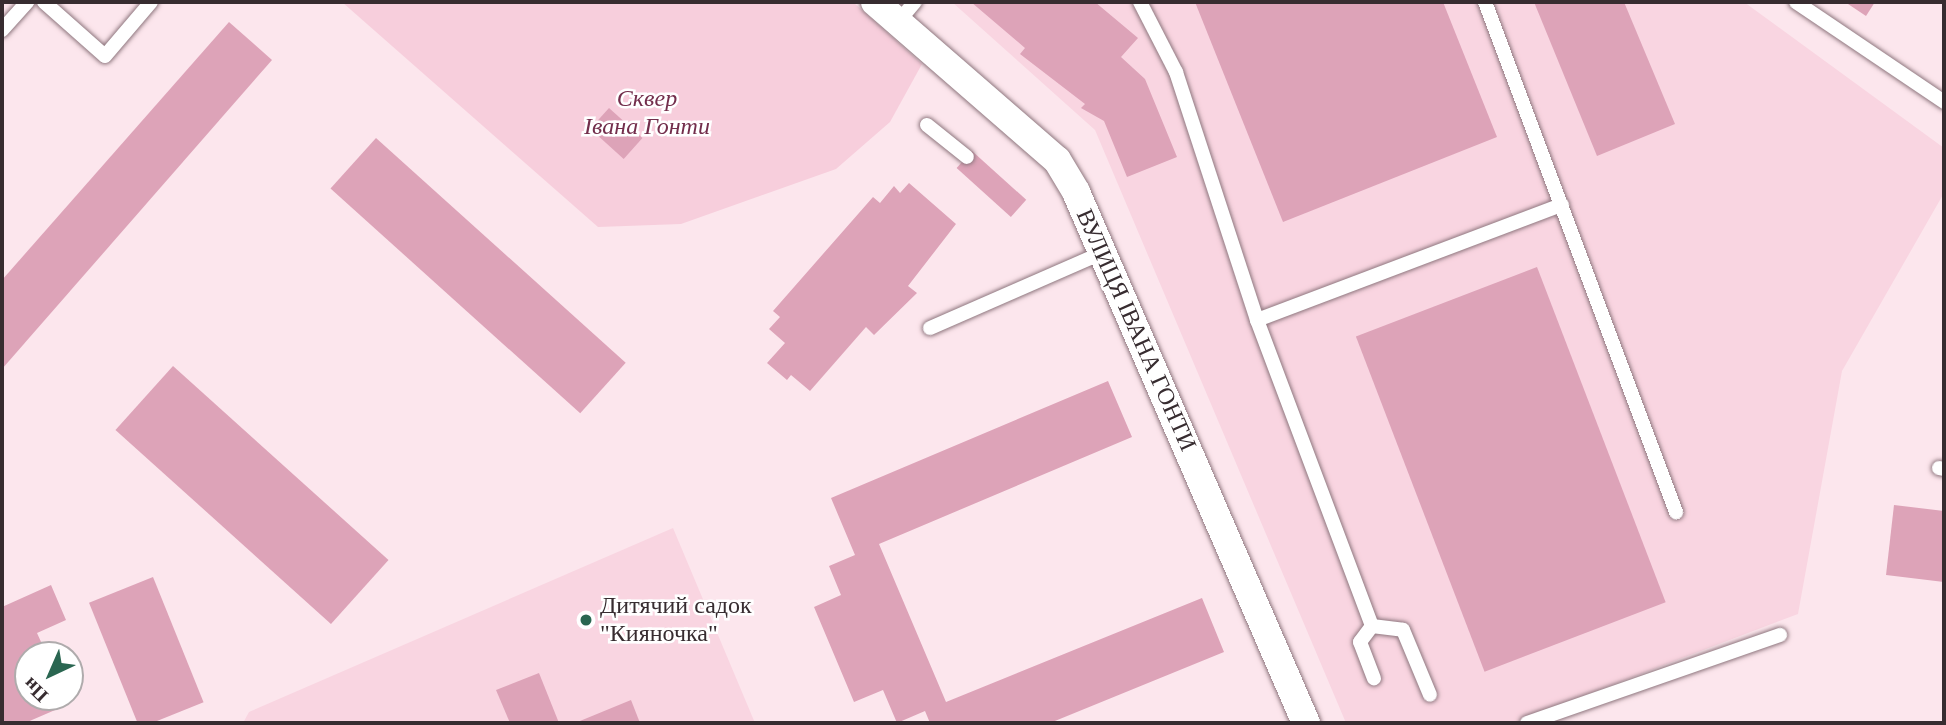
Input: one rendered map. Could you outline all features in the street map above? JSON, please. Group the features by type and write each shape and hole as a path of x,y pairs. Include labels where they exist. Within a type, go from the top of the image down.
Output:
{"street":[{"name":"ВУЛИЦЯ ІВАНА ГОНТИ","path":"875,2 906,12 1057,160 1104,252 1306,723"}],"lane":[{"path":"2,30 27,2"},
{"path":"44,2 104,56 151,2"},
{"path":"1139,2 1176,72 1257,320 1372,626"},
{"path":"1485,2 1676,512"},
{"path":"1796,2 1944,102"},
{"path":"927,125 967,157"},
{"path":"1257,320 1562,205"},
{"path":"930,328 1104,252"},
{"path":"1372,626 1360,642 1374,678"},
{"path":"1372,626 1403,630 1430,695"},
{"path":"1527,723 1780,635"}],"shaded area":[{"path":"952,2 1744,2 1944,148 1944,193 1842,371 1798,614 1512,723 1346,723 1095,130"},
{"name":"Дитячий садок \"Кияночка\"","path":"673,528 755,723 243,723 249,712"}],"green space":[{"name":"Сквер Івана Гонти","path":"342,2 853,2 922,64 890,122 836,169 681,224 598,227"}],"building":[{"path":"971,2 1095,2 1138,38 1121,57 1145,79 1177,157 1127,177 1104,121 1081,108 1085,104 1020,54 1025,48"},
{"path":"1195,2 1443,2 1497,137 1283,222"},
{"path":"1534,2 1624,2 1675,124 1597,156"},
{"path":"1845,2 1875,2 1866,16"},
{"path":"229,22 272,60 2,369 2,280"},
{"path":"609,108 642,138 624,159 590,129"},
{"path":"376,138 626,363 580,413 330,189"},
{"path":"972,151 1026,200 1011,217 957,168"},
{"path":"909,183 956,224 908,286 917,293 874,335 866,327 810,391 791,375 787,380 767,363 785,343 769,329 780,317 773,311 873,197 880,203 894,186 900,193"},
{"path":"1537,267 1666,602 1485,672 1356,337"},
{"path":"173,366 389,560 331,624 115,430"},
{"path":"1108,381 1132,437 879,544 946,702 1202,598 1224,652 1050,723 930,723 925,711 897,723 883,690 854,702 814,607 841,595 829,566 855,555 831,498"},
{"path":"1894,505 1944,511 1944,582 1886,575"},
{"path":"153,577 204,702 152,723 138,723 89,603"},
{"path":"51,585 66,620 37,633 41,641 14,641 14,711 53,711 25,723 2,723 2,607"},
{"path":"539,673 559,723 510,723 496,690"},
{"path":"631,700 640,723 575,723"}],"place":[{"name":"Дитячий садок \"Кияночка\"","path":"586,620"}]}
